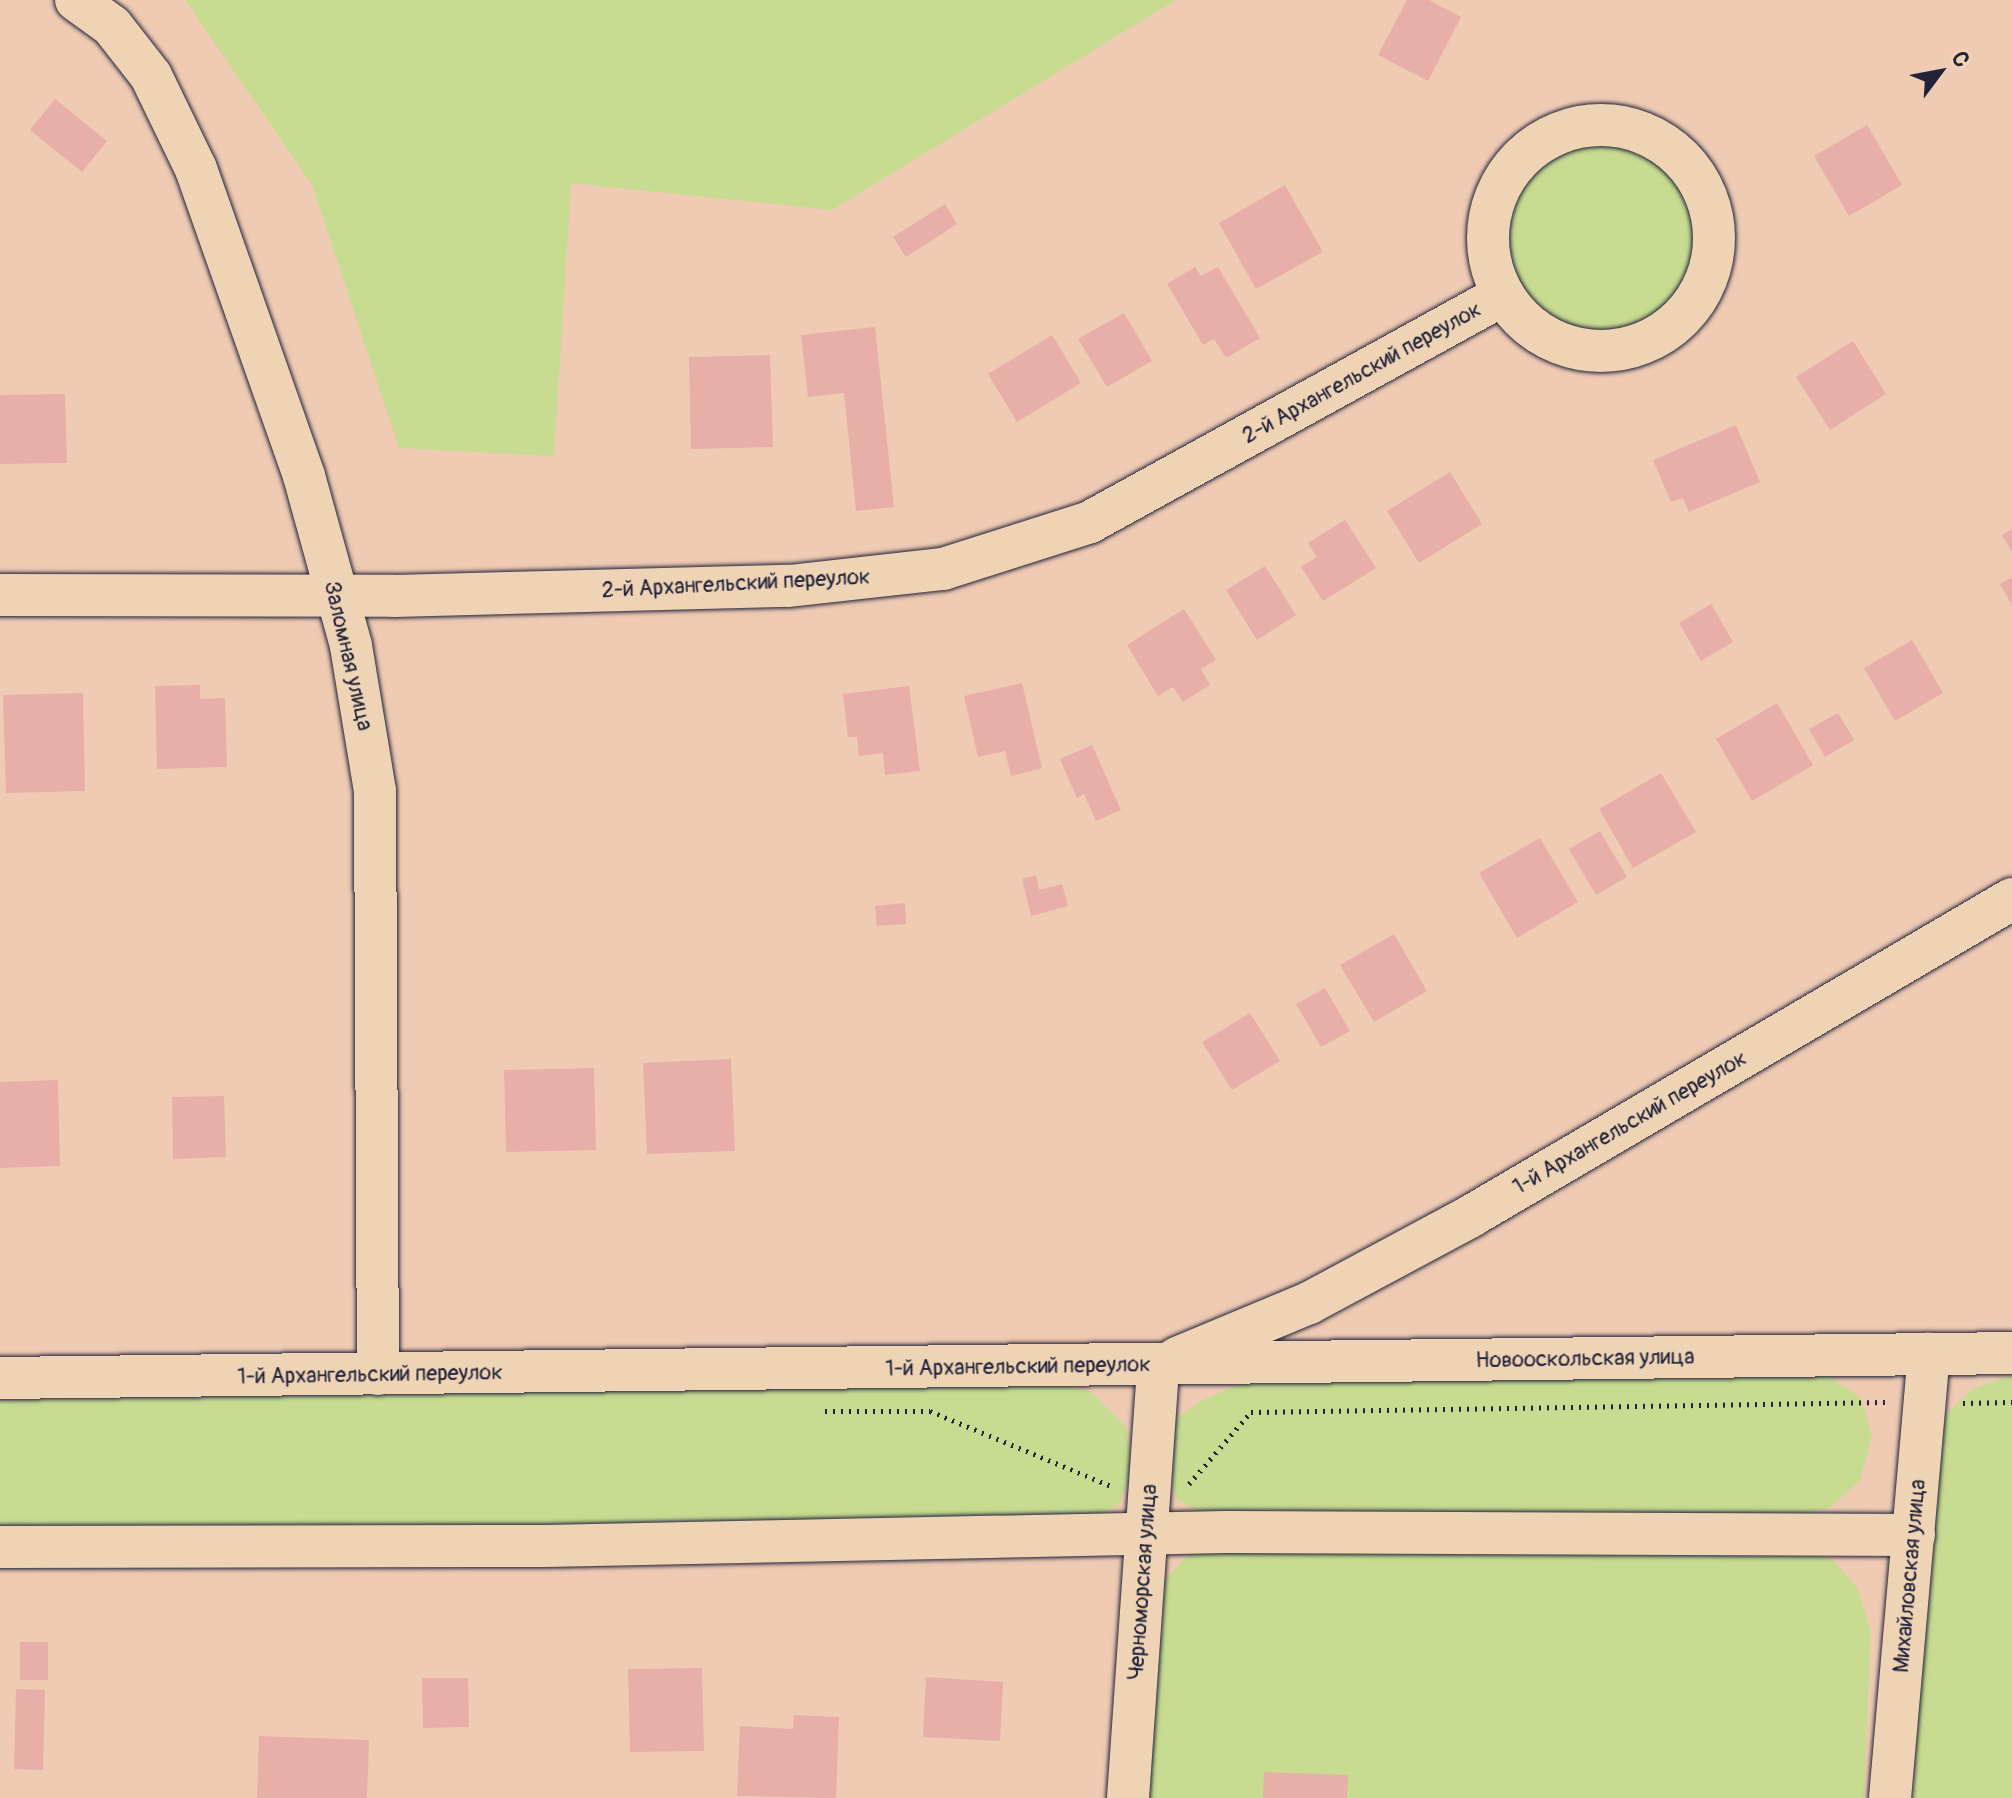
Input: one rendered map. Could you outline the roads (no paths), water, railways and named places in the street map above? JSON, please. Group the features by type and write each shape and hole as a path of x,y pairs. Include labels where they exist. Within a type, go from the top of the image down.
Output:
{"street":[{"name":"Заломная улица","path":"76,0 112,26 151,76 196,169 304,476 362,696 375,791 378,1374"},
{"path":"1594,124 1632,128 1667,145 1695,172 1710,205 1715,242 1709,278 1690,310 1663,334 1629,349 1593,352 1557,343 1526,324 1503,295 1489,259 1488,221 1500,184 1524,153 1546,139 1594,124"},
{"name":"2-й Архангельский переулок","path":"0,595 336,597 789,586 943,569 1090,522 1503,295"},
{"name":"1-й Архангельский переулок","path":"0,1378 1158,1366 1309,1303 1471,1216 2012,899"},
{"name":"Новооскольская улица","path":"1158,1366 2012,1353"},
{"name":"Михайловская улица","path":"1890,1798 1929,1354"},
{"name":"Черноморская улица","path":"1128,1798 1158,1366"},
{"path":"0,1547 830,1543 1146,1533 1914,1535"}]}
